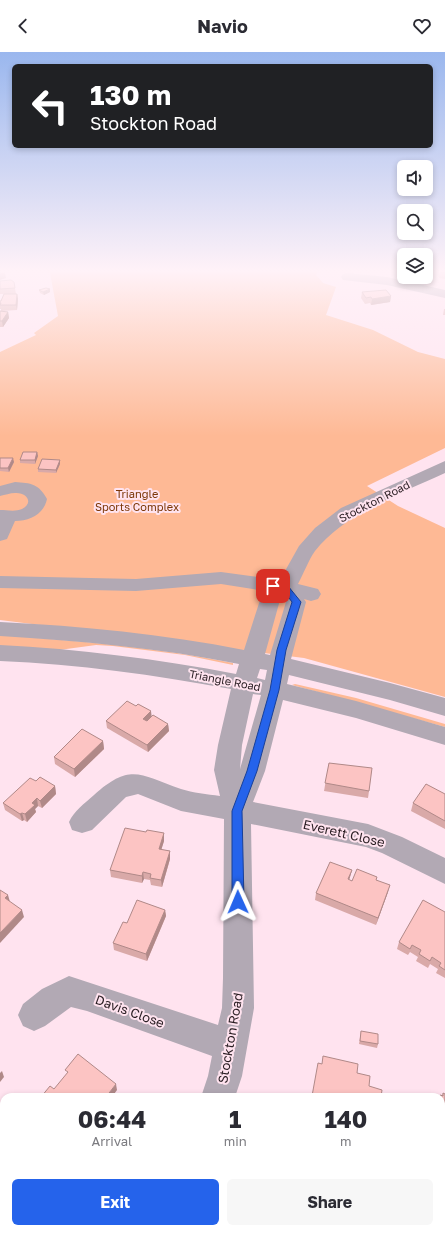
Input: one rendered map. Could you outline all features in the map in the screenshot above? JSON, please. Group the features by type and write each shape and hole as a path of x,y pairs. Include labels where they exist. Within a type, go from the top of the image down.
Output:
{"street":[{"name":"Stockton Road","path":"219,1093 225,1076 238,1008 239,978 237,811 227,770 227,758 244,684 271,597 286,588 306,550 335,521 348,512 445,466"},
{"path":"0,491 20,488 34,492 38,496 39,501 37,506 32,510 16,517 3,517 0,535"},
{"path":"0,582 136,585 221,578 286,588 311,594"},
{"name":"Stockton Road","path":"237,811 252,771 274,690 282,650 296,602 286,588"},
{"path":"0,629 91,634 253,658 378,688 445,707"},
{"name":"Triangle Road","path":"0,653 80,658 153,667 274,690 342,706 445,736"},
{"name":"Everett Close","path":"82,822 117,790 127,785 148,787 181,800 368,836 392,844 445,872"},
{"name":"Davis Close","path":"34,1014 53,1000 69,991 231,1046"}],"green space":[{"name":"Triangle Sports Complex","path":"45,325 358,325 373,330 418,352 445,359 445,448 367,486 398,506 445,528 445,697 304,658 0,620 0,352 36,335 34,333"},
{"path":"0,635 88,642 146,649 204,657 233,663 233,665 185,655 113,646 96,645 59,650 0,647"},
{"path":"295,684 356,698 445,724 445,727 292,685"}],"building":[{"path":"23,452 37,452 35,460 20,460"},
{"path":"0,458 13,458 8,468 0,468"},
{"path":"42,459 60,460 56,470 38,469"},
{"path":"127,701 136,706 138,704 151,711 143,719 147,721 153,715 168,724 147,745 106,721"},
{"path":"82,729 103,741 74,769 54,757"},
{"path":"329,763 372,768 369,791 325,783"},
{"path":"40,777 55,786 40,801 37,798 32,803 35,805 25,814 20,814 3,803 30,778 36,781"},
{"path":"426,784 445,794 445,821 413,803"},
{"path":"125,828 146,832 147,830 164,833 159,849 170,851 161,880 150,878 151,874 143,872 142,876 110,870"},
{"path":"330,862 352,870 348,879 352,881 357,869 377,877 376,880 390,885 378,918 316,893"},
{"path":"0,890 8,895 5,898 22,910 0,933"},
{"path":"137,900 165,910 146,954 113,943 123,922 127,923"},
{"path":"423,900 445,912 445,970 439,966 441,963 432,957 430,961 419,954 421,950 412,945 410,949 399,942"},
{"path":"361,1031 378,1034 378,1044 360,1041"},
{"path":"78,1054 116,1084 109,1093 44,1093 50,1086 54,1089 68,1072 65,1070"},
{"path":"323,1056 358,1064 357,1073 370,1076 369,1086 382,1090 382,1093 313,1093 318,1063 322,1064"}],"route":[{"path":"238,902 237,811 252,771 274,690 282,650 296,602 286,588 273,586"}]}
